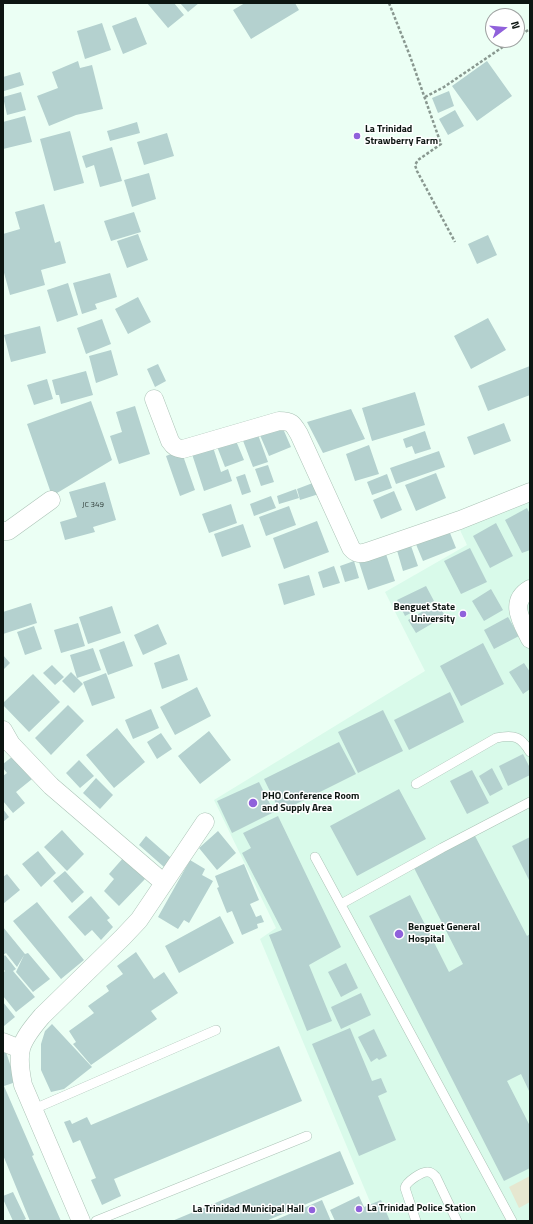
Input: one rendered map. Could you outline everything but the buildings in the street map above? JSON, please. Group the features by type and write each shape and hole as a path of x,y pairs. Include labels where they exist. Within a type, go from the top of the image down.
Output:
{"street":[{"path":"154,399 170,441 173,446 177,448 183,449 279,421 288,421 293,424 351,548 360,554 460,520 530,492"},
{"path":"5,528 51,500"},
{"path":"530,589 524,593 518,601 518,610 530,639"},
{"path":"3,730 11,744 51,786 164,883"},
{"path":"81,1221 23,1085 20,1068 20,1049 31,1029 42,1016 139,920 205,822"},
{"path":"3,1042 20,1049"}],"lane":[{"path":"416,784 496,738 506,736 516,738 523,741 530,752"},
{"path":"341,904 442,848 530,802"},
{"path":"315,857 512,1221"},
{"path":"34,1109 216,1030"},
{"path":"96,1221 307,1136"},
{"path":"416,1221 405,1188 409,1181 425,1172 432,1173 436,1178 456,1221"}],"path":[{"path":"389,3 400,28 442,144 418,160 415,165 455,242"},
{"path":"425,97 444,87 501,48"}],"shaded area":[{"name":"Benguet General Hospital","path":"530,498 530,1221 378,1221 260,939 276,928 214,800 425,671 385,592 467,545 460,530"},
{"path":"530,1176 530,1202 519,1208 509,1187"}],"place":[{"name":"La Trinidad Strawberry Farm","path":"357,136"},
{"name":"Benguet State University","path":"463,614"},
{"name":"PHO Conference Room and Supply Area","path":"253,803"},
{"name":"Benguet General Hospital","path":"399,934"},
{"name":"La Trinidad Police Station","path":"359,1209"},
{"name":"La Trinidad Municipal Hall","path":"312,1210"}]}
